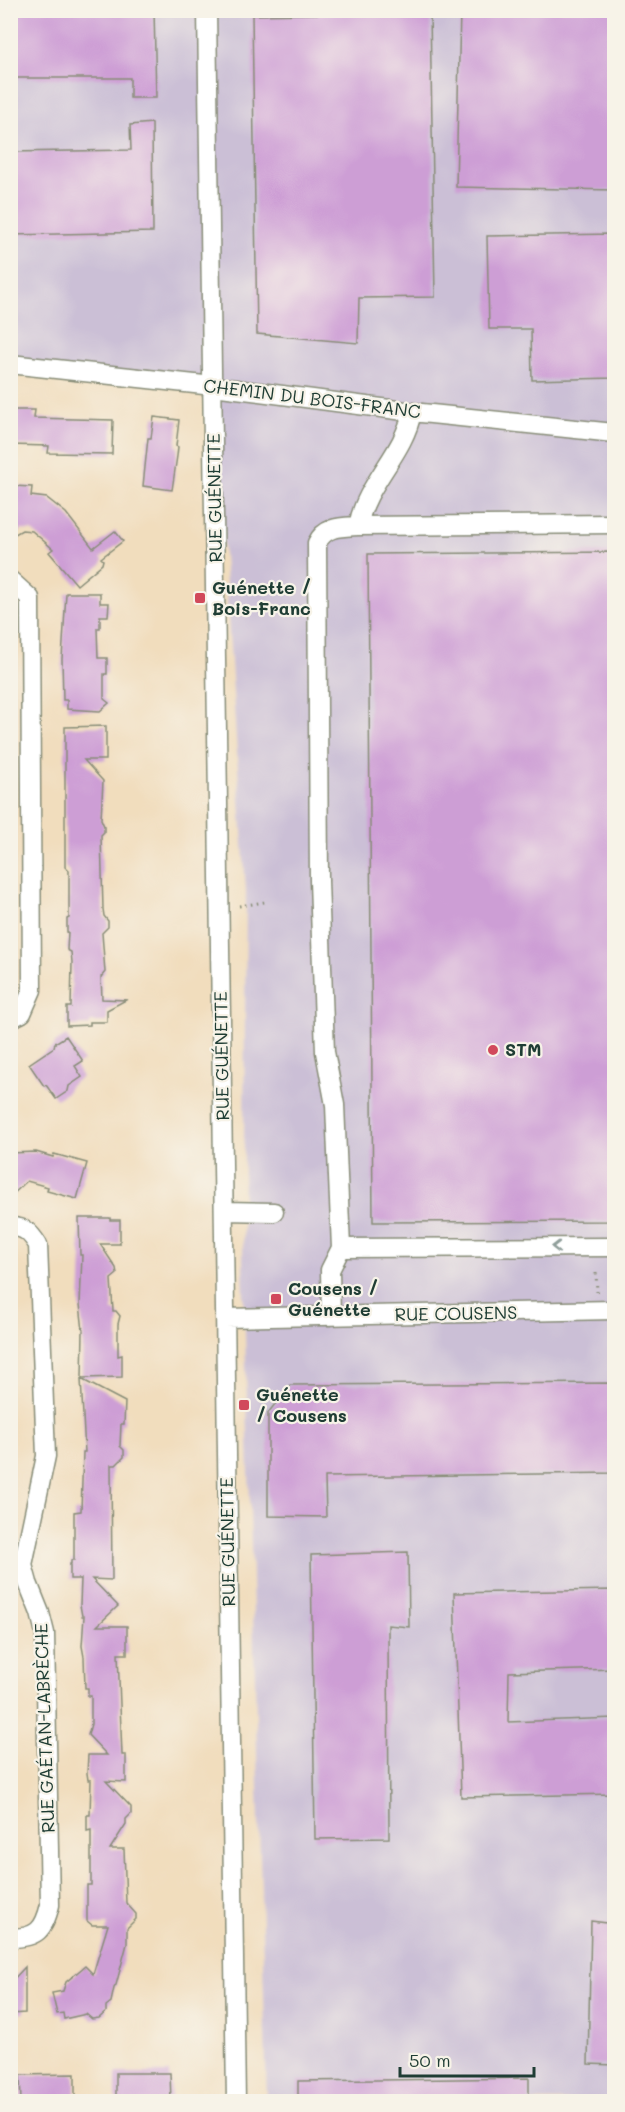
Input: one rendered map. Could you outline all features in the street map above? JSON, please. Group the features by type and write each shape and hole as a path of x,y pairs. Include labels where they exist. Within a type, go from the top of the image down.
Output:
{"street":[{"name":"RUE GUÉNETTE","path":"207,10 236,2102"},
{"name":"CHEMIN DU BOIS-FRANC","path":"10,364 213,386 412,412 615,433"},
{"path":"358,526 361,509 367,496 406,433 412,412"},
{"path":"330,1316 330,1270 341,1248 335,1105 325,1053 319,881 315,550 320,537 330,529 358,526 615,524"},
{"path":"10,580 30,597 32,990 22,1013 10,1019"},
{"path":"224,1211 274,1212"},
{"name":"RUE GAÉTAN-LABRÈCHE","path":"10,1227 19,1226 30,1234 38,1245 46,1456 23,1565 45,1633 50,1905 46,1921 39,1932 26,1938 10,1938"},
{"path":"341,1248 615,1247"},
{"name":"RUE COUSENS","path":"225,1318 615,1310"}],"path":[{"path":"239,906 265,902"},
{"path":"596,1273 597,1292"}],"shaded area":[{"path":"11,11 614,11 614,2101 267,2101 243,1264 246,891 213,386 11,365"}],"building":[{"path":"10,10 154,10 156,98 130,98 130,78 10,78"},
{"path":"460,10 615,10 615,190 456,187"},
{"path":"430,12 435,297 359,298 358,343 257,334 252,15"},
{"path":"152,123 153,232 10,235 10,152 131,150 130,125"},
{"path":"615,234 615,378 532,380 531,329 489,329 487,236"},
{"path":"10,410 35,410 34,418 113,420 112,454 48,453 49,446 10,445"},
{"path":"154,417 179,420 172,490 143,486 148,438 151,438"},
{"path":"13,486 32,487 31,496 47,498 66,513 93,548 115,531 123,541 101,558 102,564 77,585 49,552 53,549 32,531 22,530 10,537"},
{"name":"STM","path":"615,552 615,1221 373,1222 368,554"},
{"path":"66,593 100,593 100,603 109,603 108,616 100,616 100,628 97,628 98,658 107,658 107,674 104,674 104,699 109,703 100,711 67,709 67,700 63,700 62,659"},
{"path":"106,726 106,760 84,760 103,781 101,819 104,832 101,835 103,909 108,927 102,933 105,972 101,977 102,999 126,1000 107,1010 107,1022 67,1026 67,1007 71,1007 72,962 71,952 67,950 69,871 65,867 65,727"},
{"path":"66,1036 83,1061 75,1066 82,1077 56,1099 29,1064"},
{"path":"36,1152 53,1157 54,1154 87,1163 77,1199 47,1191 48,1187 27,1181 10,1197 10,1153"},
{"path":"79,1218 120,1220 120,1244 100,1244 116,1268 117,1274 111,1279 113,1311 120,1316 118,1356 122,1355 122,1377 82,1378 83,1331 80,1304 82,1255 80,1255"},
{"path":"81,1379 125,1402 120,1446 124,1450 124,1457 116,1465 111,1465 112,1580 92,1579 118,1606 97,1626 127,1626 127,1654 118,1654 122,1755 126,1755 126,1782 106,1781 131,1807 131,1814 126,1819 126,1824 110,1849 124,1849 126,1903 136,1914 136,1919 127,1928 127,1944 111,2002 106,2006 106,2012 99,2018 92,2019 86,2014 64,2019 63,2013 57,2014 52,1993 63,1991 66,1982 85,1966 93,1974 108,1925 92,1925 87,1921 87,1885 91,1885 91,1830 87,1831 91,1780 88,1780 87,1773 88,1755 107,1755 88,1735 91,1724 91,1696 88,1696 88,1688 85,1688 82,1646 84,1616 82,1616 80,1605 81,1579 70,1579 70,1564 71,1560 74,1560 74,1512 81,1511 83,1452 85,1452"},
{"path":"615,1383 615,1473 325,1477 326,1517 268,1516 268,1413 290,1385"},
{"path":"408,1552 409,1627 388,1625 389,1838 315,1839 311,1555"},
{"path":"615,1590 615,1669 509,1672 508,1722 615,1718 615,1794 461,1797 454,1593"},
{"path":"591,1921 615,1924 615,2065 588,2064"},
{"path":"25,1967 25,2013 10,2014 10,1983"},
{"path":"116,2073 170,2073 171,2102 116,2102"},
{"path":"75,2074 75,2102 21,2102 20,2075"},
{"path":"529,2078 529,2102 298,2102 298,2081"}],"place":[{"name":"Guénette / Bois-Franc","path":"200,598"},
{"name":"STM","path":"493,1050"},
{"name":"Cousens / Guénette","path":"276,1299"},
{"name":"Guénette / Cousens","path":"244,1405"}]}
